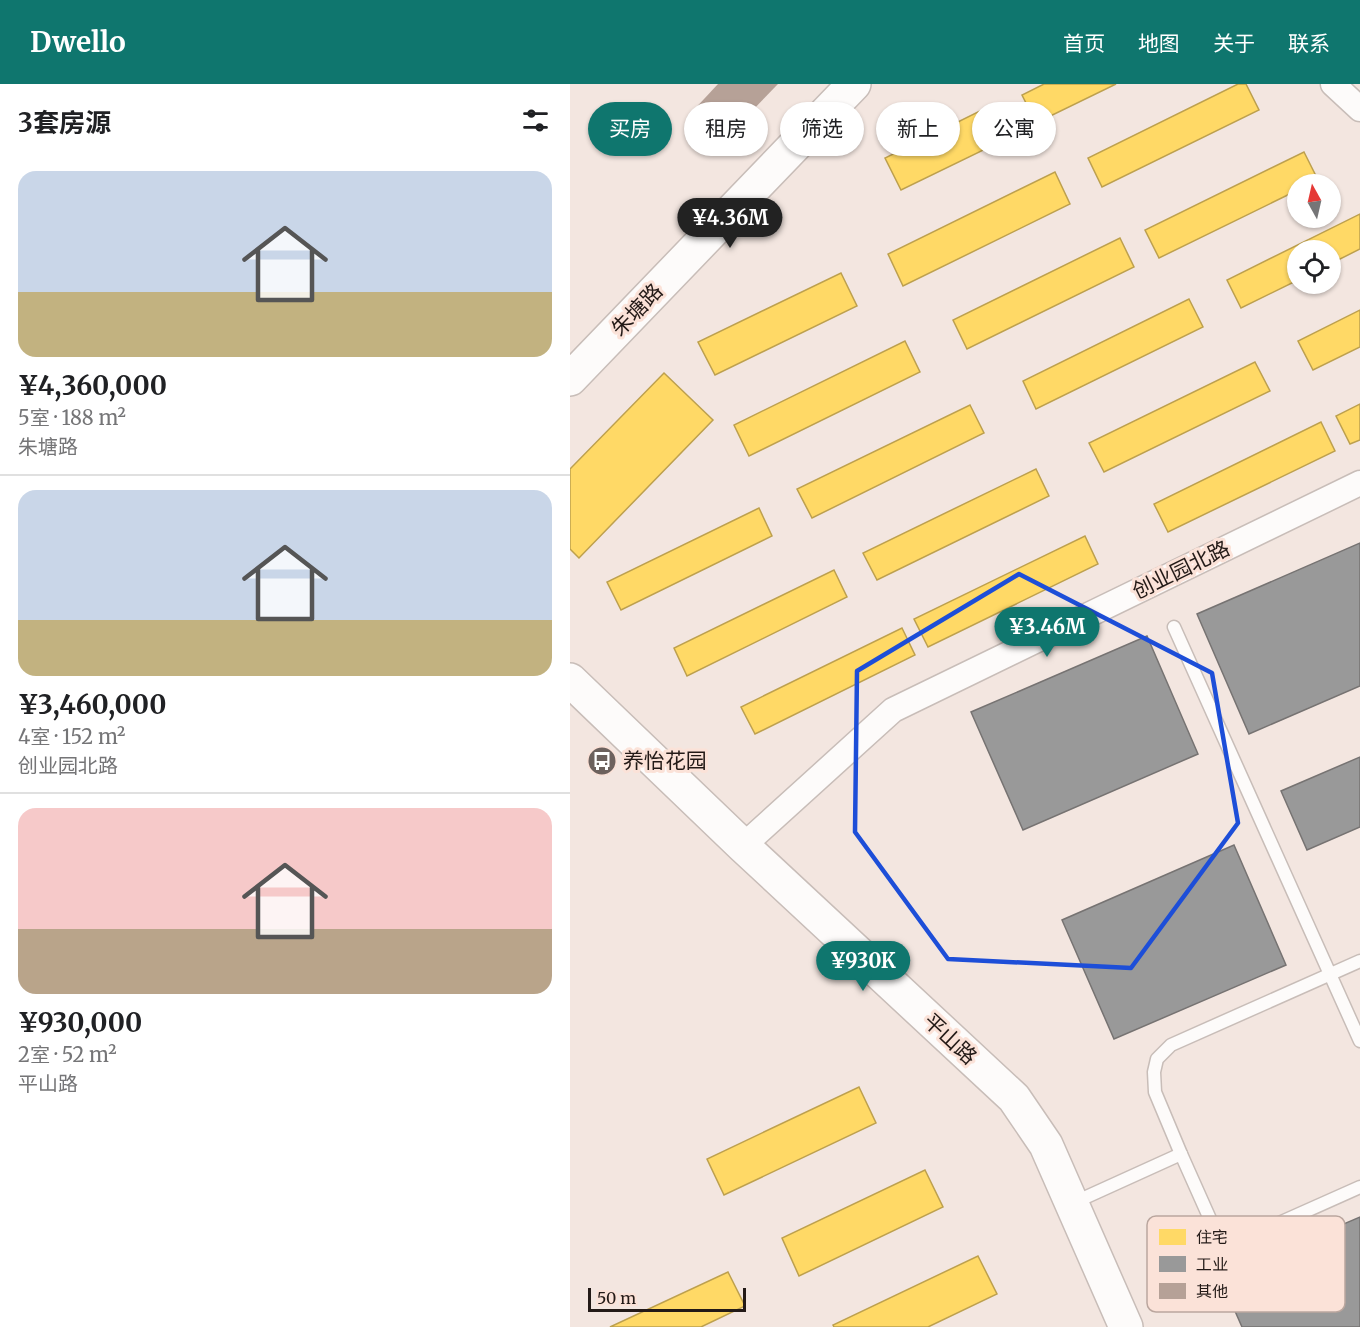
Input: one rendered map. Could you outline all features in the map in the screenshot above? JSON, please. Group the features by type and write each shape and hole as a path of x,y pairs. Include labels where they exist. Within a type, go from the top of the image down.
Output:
{"street":[{"name":"朱塘路","path":"570,380 854,84"},
{"path":"1333,84 1360,109"},
{"name":"创业园北路","path":"743,846 893,710 1360,483"},
{"name":"平山路","path":"570,680 743,846 1014,1098 1046,1145 1126,1327"}],"lane":[{"path":"1174,627 1360,1041"},
{"path":"1209,1216 1155,1092 1154,1072 1157,1059 1171,1045 1360,961"},
{"path":"1072,1204 1181,1154"},
{"path":"1295,1216 1360,1187"}],"highlighted area":[{"path":"1019,574 1212,673 1238,823 1131,968 948,959 855,832 857,671"}],"building: 住宅":[{"path":"1044,84 1116,84 1056,113 1056,102 1026,102 1022,95"},
{"path":"1238,84 1246,84 1259,110 1102,187 1088,158"},
{"path":"972,115 972,156 901,190 885,158 889,156 960,156 960,121"},
{"path":"1304,152 1315,174 1287,174 1287,195 1159,258 1145,230"},
{"path":"1055,172 1070,204 903,286 888,254"},
{"path":"1360,214 1360,249 1341,258 1341,240 1308,240 1332,228 1341,228 1341,223"},
{"path":"1120,238 1134,267 967,349 953,320"},
{"path":"1287,250 1287,285 1241,308 1227,280"},
{"path":"841,273 857,306 715,375 698,342"},
{"path":"1189,299 1203,327 1036,409 1023,381"},
{"path":"1360,310 1360,347 1313,370 1298,341"},
{"path":"905,341 920,372 749,456 734,425"},
{"path":"1255,362 1270,391 1104,472 1089,443"},
{"path":"664,373 713,420 579,558 570,549 570,469"},
{"path":"1360,404 1360,440 1350,444 1336,416"},
{"path":"970,405 984,433 812,518 797,489"},
{"path":"1321,422 1335,451 1168,532 1154,504"},
{"path":"1036,469 1049,496 877,580 863,553"},
{"path":"759,508 772,536 621,610 607,582"},
{"path":"1085,536 1098,564 928,647 914,619"},
{"path":"834,570 847,597 687,676 674,648"},
{"path":"902,628 915,655 755,734 741,707"},
{"path":"859,1087 876,1123 724,1195 707,1159"},
{"path":"925,1170 943,1207 799,1276 782,1238"},
{"path":"978,1256 997,1294 928,1327 834,1327 833,1325"},
{"path":"728,1272 745,1306 701,1327 610,1327"}],"building: 工业":[{"path":"1360,543 1360,686 1249,734 1197,614"},
{"path":"1147,636 1198,754 1023,830 971,712"},
{"path":"1360,757 1360,827 1307,850 1281,791"},
{"path":"1234,845 1286,965 1114,1039 1062,920"},
{"path":"1360,1217 1360,1327 1242,1327 1235,1312 1345,1312 1345,1223"}],"building: 其他":[{"path":"718,84 778,84 761,102 701,102"}],"place":[{"name":"养怡花园","path":"602,761"}]}
